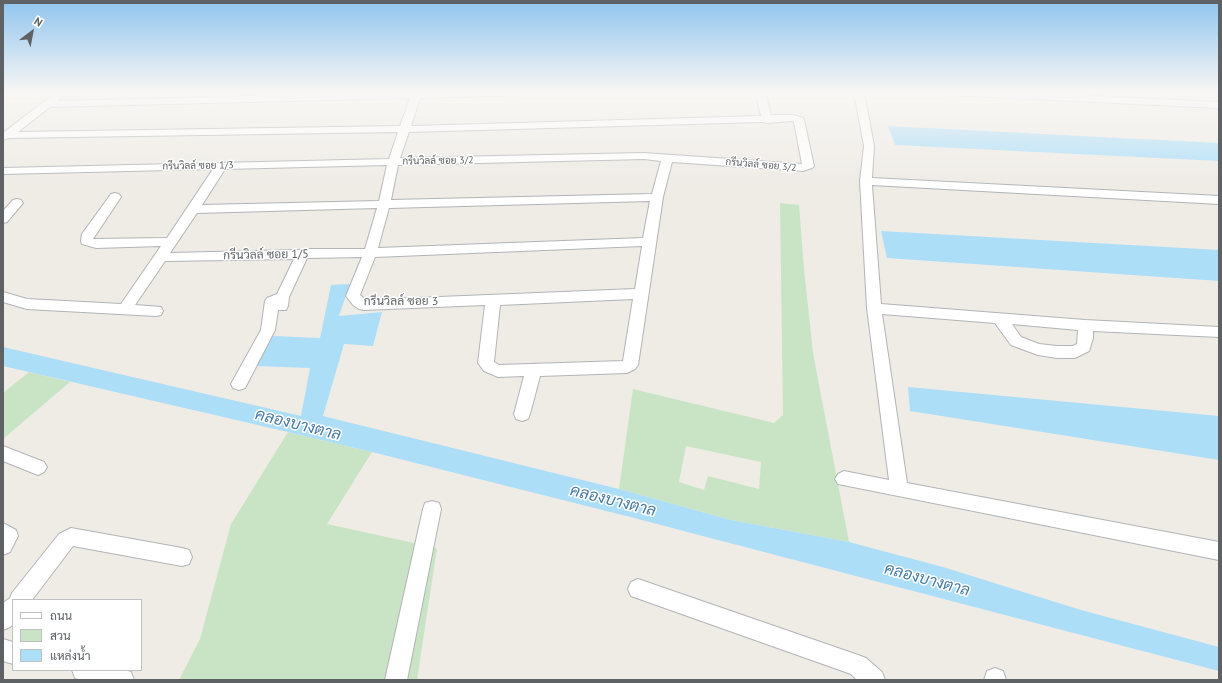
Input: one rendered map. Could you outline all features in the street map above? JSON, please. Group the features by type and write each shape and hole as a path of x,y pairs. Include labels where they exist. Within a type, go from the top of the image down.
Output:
{"street":[{"path":"5,136 21,124"},
{"name":"กรีนวิลล์ ซอย 3","path":"407,124 393,162 384,205 370,253 353,296 358,302 364,305 642,294"},
{"name":"กรีนวิลล์ ซอย 3/2","path":"5,136 611,124"},
{"name":"กรีนวิลล์ ซอย 3/2","path":"393,162 644,156 803,168 808,166 800,124"},
{"path":"865,124 869,146 866,181 874,308 899,489"},
{"path":"493,300 487,366 498,371 627,367 630,365 649,242 668,157"},
{"name":"กรีนวิลล์ ซอย 1/3","path":"3,171 393,162"},
{"path":"124,310 222,165"},
{"path":"866,181 1219,200"},
{"path":"115,197 87,237 87,241 96,244 171,242"},
{"path":"193,209 658,197"},
{"path":"3,220 17,203"},
{"name":"กรีนวิลล์ ซอย 1/5","path":"161,257 302,253 370,253 649,242"},
{"path":"280,314 282,297 302,253"},
{"path":"3,297 27,304 156,311"},
{"path":"239,384 268,330 272,301 282,297"},
{"path":"874,308 1085,325 1219,332"},
{"path":"999,318 1016,341 1038,349 1057,352 1075,352 1084,347 1086,338 1085,325"},
{"path":"522,414 534,370"},
{"path":"3,453 38,466"},
{"path":"844,479 1219,551"},
{"path":"396,680 432,509"},
{"path":"3,532 9,536 3,546"},
{"path":"20,599 66,540 71,537 182,557"},
{"path":"638,589 858,666 874,680"},
{"path":"3,620 12,608"},
{"path":"88,671 123,680"}],"green space":[{"path":"780,203 799,205 813,353 849,542 731,520 619,489 633,389 774,423 783,415","holes":["686,446 761,462 759,489 708,476 704,490 679,482"]},
{"path":"29,372 70,382 3,439 3,393"},
{"path":"288,432 372,452 327,524 437,548 417,680 179,680 200,639 231,524"}],"water":[{"path":"888,126 1219,143 1219,161 895,145"},
{"path":"881,231 1219,250 1219,281 887,258"},
{"name":"คลองบางตาล","path":"350,284 339,316 382,312 373,346 344,344 323,416 619,489 731,520 849,542 943,567 1081,610 1219,647 1219,671 634,518 372,452 3,366 3,347 301,416 310,368 255,366 273,336 320,338 331,285"},
{"path":"908,387 1219,416 1219,460 910,411"}]}
